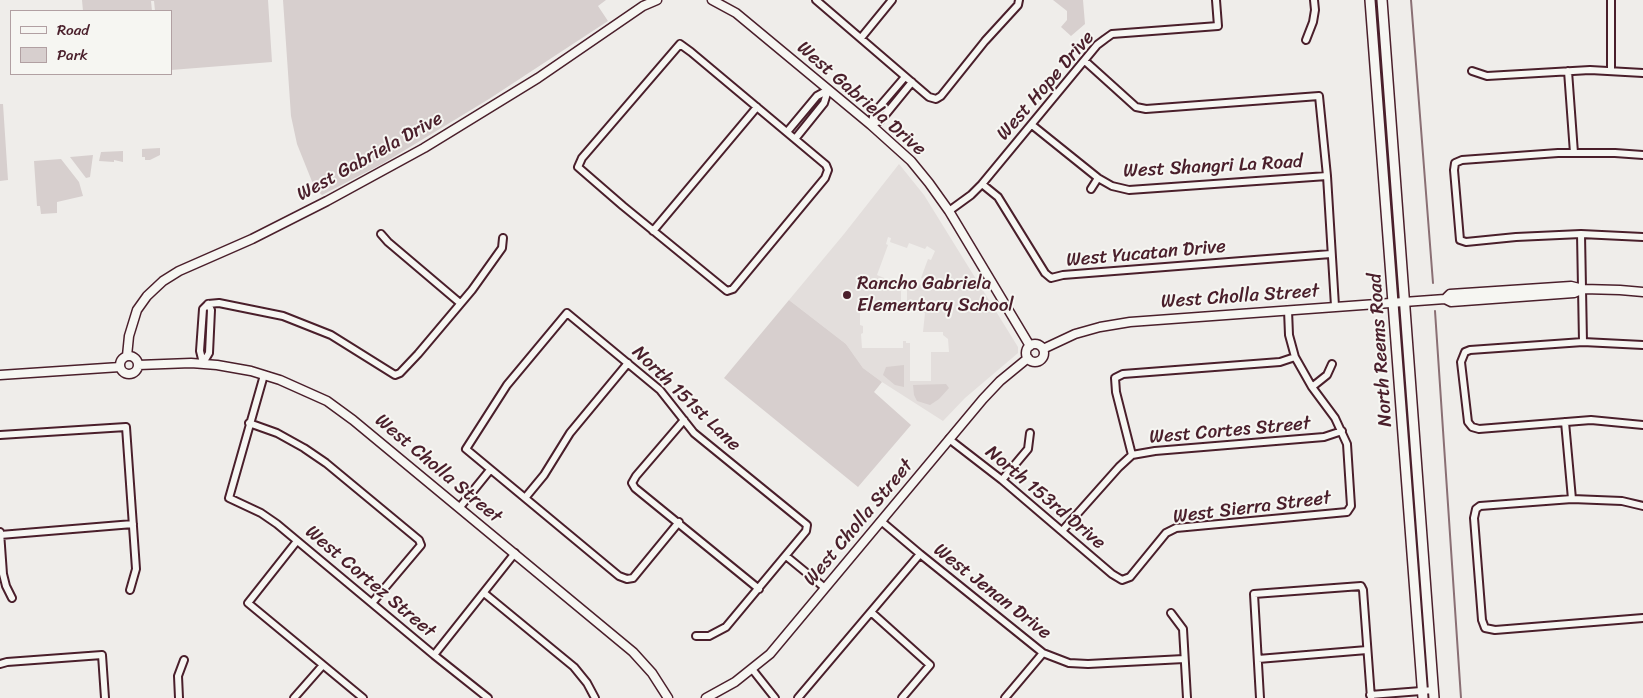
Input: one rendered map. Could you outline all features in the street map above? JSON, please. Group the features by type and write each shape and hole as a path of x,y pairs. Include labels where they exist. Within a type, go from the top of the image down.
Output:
{"main road":[{"name":"North Reems Road","path":"1370,0 1423,696"},
{"name":"North Reems Road","path":"1382,0 1434,695"}],"street":[{"name":"West Gabriela Drive","path":"128,356 129,336 137,310 142,302 163,281 327,201 424,148 538,78 634,11 657,0"},
{"name":"West Gabriela Drive","path":"712,0 736,13 871,125 911,161 948,211 1030,346"},
{"path":"816,0 930,97 936,99 942,96 985,41 1018,5 1019,0"},
{"path":"861,38 892,0"},
{"name":"West Hope Drive","path":"948,211 971,195 982,184 1097,45 1112,34 1218,26 1216,0"},
{"path":"1306,40 1313,22 1314,0"},
{"path":"1611,0 1611,71"},
{"path":"680,44 757,107 826,165 828,170 825,178 733,288 727,291 578,167 582,158 680,44"},
{"path":"1085,61 1136,107 1146,109 1319,96 1327,176 1335,306"},
{"path":"1568,71 1574,153"},
{"path":"1472,72 1487,76 1568,71 1643,73"},
{"path":"871,125 874,113 906,77"},
{"path":"871,125 881,120 912,82"},
{"path":"787,132 817,96 828,90"},
{"path":"794,139 824,102 828,90"},
{"path":"886,100 893,106"},
{"path":"653,231 757,107"},
{"name":"West Shangri La Road","path":"1032,125 1098,178 1112,186 1129,190 1327,176"},
{"path":"1643,156 1614,153 1574,153 1462,160 1455,163 1454,170 1460,240 1466,242 1516,237 1581,234 1643,237"},
{"path":"1091,188 1098,178"},
{"name":"West Yucatan Drive","path":"982,184 998,197 1045,273 1051,278 1063,274 1332,254"},
{"path":"381,234 460,303"},
{"path":"1581,234 1583,342"},
{"path":"203,363 209,353 211,310 208,304 219,303 283,316 331,335 395,375 400,373 460,303 502,248 503,238"},
{"name":"West Cholla Street","path":"1043,349 1075,334 1116,324 1394,302 1445,299 1451,302 1461,302 1574,293 1583,289 1643,292"},
{"path":"1288,310 1289,335 1296,358 1342,431"},
{"name":"North 151st Lane","path":"490,470 466,449 507,385 567,313 660,390 694,433 807,526 806,531 786,556"},
{"path":"1643,345 1583,342 1470,350 1465,352 1461,362 1468,422 1472,427 1479,429 1591,420 1643,425"},
{"path":"1039,345 1043,349 1043,358 1039,362 1032,362 1028,358 1027,350 1030,346 1039,345"},
{"path":"128,356 134,358 138,365 132,374 123,372 120,366 121,361 128,356"},
{"name":"West Cholla Street","path":"706,698 735,682 770,654 989,391 1028,358"},
{"path":"1132,455 1114,383 1115,378 1123,374 1280,362 1296,358"},
{"name":"West Cholla Street","path":"138,365 203,363 264,375 302,389 327,401 354,420 633,652 652,673 668,698"},
{"path":"525,498 544,475 570,433 628,363"},
{"path":"1312,386 1327,375 1332,364"},
{"path":"0,375 120,366"},
{"path":"264,375 249,424 277,433 326,463 419,540 421,545 372,603"},
{"path":"684,420 636,476 632,483 634,488 759,589"},
{"path":"1565,422 1572,499"},
{"name":"West Cortez Street","path":"249,424 229,498 261,513 277,524 488,698"},
{"path":"0,435 126,428 136,569 130,590"},
{"name":"West Cortes Street","path":"1062,531 1118,466 1132,455 1155,450 1324,437 1342,431"},
{"name":"West Sierra Street","path":"1122,580 1130,577 1166,533 1176,528 1347,512 1351,506 1347,444 1342,431"},
{"path":"1002,480 1028,448 1030,433"},
{"name":"North 153rd Drive","path":"950,439 1002,480 1112,574 1122,580"},
{"path":"460,507 490,470 619,576 627,579 633,578 678,522"},
{"path":"1643,506 1622,501 1572,499 1480,506 1476,509 1474,518 1482,620 1485,628 1495,630 1643,618"},
{"name":"West Jenan Drive","path":"881,521 1043,653 1069,663 1088,664 1184,659"},
{"path":"12,598 3,574 0,533 134,524"},
{"path":"297,541 248,603 363,698"},
{"path":"434,655 515,553"},
{"path":"798,698 920,554"},
{"path":"696,636 709,636 726,626 786,556 826,588"},
{"path":"1260,698 1254,594 1361,586 1363,590 1370,696 1434,695"},
{"path":"484,593 574,667 587,683 595,698"},
{"path":"871,612 930,665 902,698"},
{"path":"1171,613 1183,629 1187,698"},
{"path":"1258,658 1367,650"},
{"path":"1005,698 1043,653"},
{"path":"0,664 102,656 105,698"},
{"path":"178,698 178,676 184,660"},
{"path":"294,698 323,665"},
{"path":"752,669 775,698"}],"shaded area":[{"name":"Rancho Gabriela Elementary School","path":"899,164 924,195 1018,347 1018,353 965,398 943,421 863,368 846,344 789,300","holes":["888,237 891,238 890,242 907,248 909,243 925,249 927,246 935,251 931,260 928,259 921,278 924,279 923,283 914,290 907,287 907,303 913,303 918,310 925,313 923,332 943,332 943,335 948,339 949,352 931,352 931,381 910,381 910,343 906,343 906,341 903,341 903,348 862,348 861,334 863,333 863,326 860,325 860,307 901,307 901,285 877,275 888,245 886,244"]}],"green space":[{"path":"82,0 268,0 272,62 172,70 172,10 155,10 154,1 151,1 152,10 83,10"},
{"path":"283,0 606,0 598,6 608,21 489,99 382,164 322,195 315,189 297,144 291,116"},
{"path":"1053,0 1083,0 1085,24 1071,36 1061,27 1067,20 1067,11"},
{"path":"0,104 3,104 8,180 0,181"},
{"path":"160,148 160,155 150,160 145,160 145,157 142,157 142,149"},
{"path":"123,151 123,162 114,160 114,162 99,161 101,152"},
{"path":"93,155 90,177 86,178 70,157"},
{"path":"61,159 79,182 83,196 57,202 57,213 41,214 40,206 37,206 34,161"},
{"path":"789,300 846,344 863,368 882,382 874,392 911,425 858,487 724,378"},
{"path":"904,365 904,387 895,385 883,375 886,367"},
{"path":"946,384 949,388 939,399 930,405 917,401 914,395 913,385"}],"waterway":[{"path":"1411,0 1433,283"},
{"path":"1435,311 1461,698"}],"place":[{"name":"Rancho Gabriela Elementary School","path":"847,295"}]}
